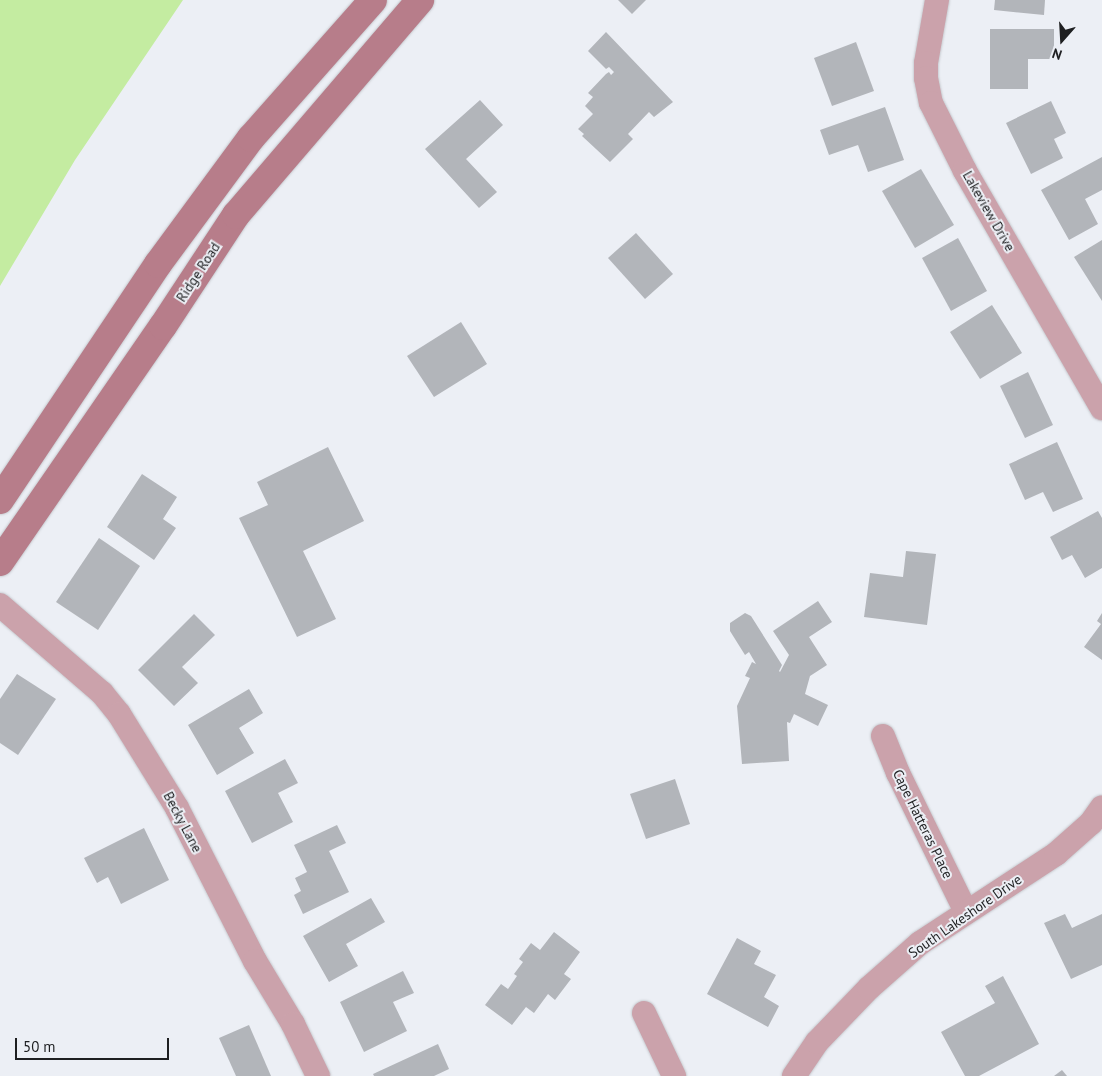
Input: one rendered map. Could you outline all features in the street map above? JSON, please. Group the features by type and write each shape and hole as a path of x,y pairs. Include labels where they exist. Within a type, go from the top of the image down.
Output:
{"main road":[{"path":"0,500 158,264 251,138 373,0"},
{"name":"Ridge Road","path":"0,562 163,326 236,215 420,0"},
{"path":"283,102 312,126"}],"street":[{"name":"Lakeview Drive","path":"937,0 926,63 930,103 965,170 1102,408"},
{"name":"Becky Lane","path":"0,605 102,693 119,714 177,808 238,930 293,1024 318,1076"},
{"name":"Cape Hatteras Place","path":"883,736 898,773 966,912"},
{"name":"South Lakeshore Drive","path":"794,1076 817,1042 869,988 920,943 1056,854 1091,823 1102,807"},
{"path":"644,1013 674,1076"}],"green space":[{"path":"0,0 183,0 75,160 0,286"}],"building":[{"path":"618,0 646,0 632,14"},
{"path":"995,0 1045,0 1044,15 994,10"},
{"path":"990,29 1054,29 1054,59 1028,59 1028,89 990,89"},
{"path":"606,32 673,102 654,117 649,112 628,134 633,139 610,162 582,136 584,134 578,129 593,114 585,106 593,97 588,93 606,74 609,72 611,75 614,72 609,67 606,69 588,51"},
{"path":"856,42 874,91 832,106 814,58"},
{"path":"480,100 503,125 466,159 497,192 479,208 425,149"},
{"path":"1051,101 1066,133 1054,139 1063,158 1031,174 1006,123"},
{"path":"885,107 904,160 868,172 858,145 829,155 820,130"},
{"path":"1102,157 1102,190 1085,199 1098,224 1069,240 1041,190"},
{"path":"921,169 954,225 915,248 882,191"},
{"path":"636,233 673,274 645,299 608,258"},
{"path":"958,238 987,291 951,311 922,258"},
{"path":"1102,240 1102,301 1074,257"},
{"path":"992,305 1022,353 980,379 950,332"},
{"path":"461,322 487,364 434,397 407,356"},
{"path":"1028,372 1053,425 1025,438 1000,386"},
{"path":"1057,442 1083,499 1053,512 1043,492 1025,500 1009,464"},
{"path":"328,447 364,521 303,551 336,619 297,637 239,518 268,505 257,482"},
{"path":"142,474 177,497 163,519 176,528 154,560 107,527"},
{"path":"1098,511 1102,518 1102,568 1085,578 1072,555 1062,560 1050,537"},
{"path":"99,538 140,566 98,630 56,602"},
{"path":"906,551 936,554 927,625 864,617 870,573 903,577"},
{"path":"818,601 832,622 809,637 827,665 810,676 805,694 828,705 818,726 794,714 790,723 787,722 789,761 742,764 737,706 750,678 745,676 752,662 756,664 749,652 745,655 730,631 730,623 745,613 751,616 782,665 780,672 789,655 773,631"},
{"path":"1102,613 1102,660 1084,647 1101,624 1097,621"},
{"path":"194,614 215,635 182,667 198,683 174,706 138,670"},
{"path":"17,674 56,699 18,755 0,743 0,699"},
{"path":"249,689 263,713 239,728 254,753 217,775 188,725"},
{"path":"285,759 298,783 278,793 293,822 252,843 225,791"},
{"path":"675,779 690,824 646,839 630,794"},
{"path":"337,825 346,843 329,851 349,892 303,914 294,895 301,891 295,878 307,872 294,845"},
{"path":"144,828 169,880 121,904 108,877 97,883 84,858"},
{"path":"371,898 385,922 346,944 358,966 329,982 303,936"},
{"path":"1065,914 1072,928 1102,914 1102,965 1071,979 1044,923"},
{"path":"554,932 580,952 564,974 571,979 555,1000 548,994 534,1013 526,1007 512,1025 485,1005 501,984 508,989 517,976 514,974 523,962 519,959 531,943 540,950"},
{"path":"737,938 761,951 754,964 776,975 764,997 779,1006 768,1027 707,994"},
{"path":"403,971 414,993 393,1002 407,1031 364,1052 340,1002"},
{"path":"1003,976 1039,1044 979,1076 965,1076 941,1032 995,1003 985,986"},
{"path":"249,1025 271,1076 236,1076 219,1038"},
{"path":"438,1044 449,1069 434,1076 374,1076 373,1074"},
{"path":"1062,1070 1067,1076 1054,1076"}]}
